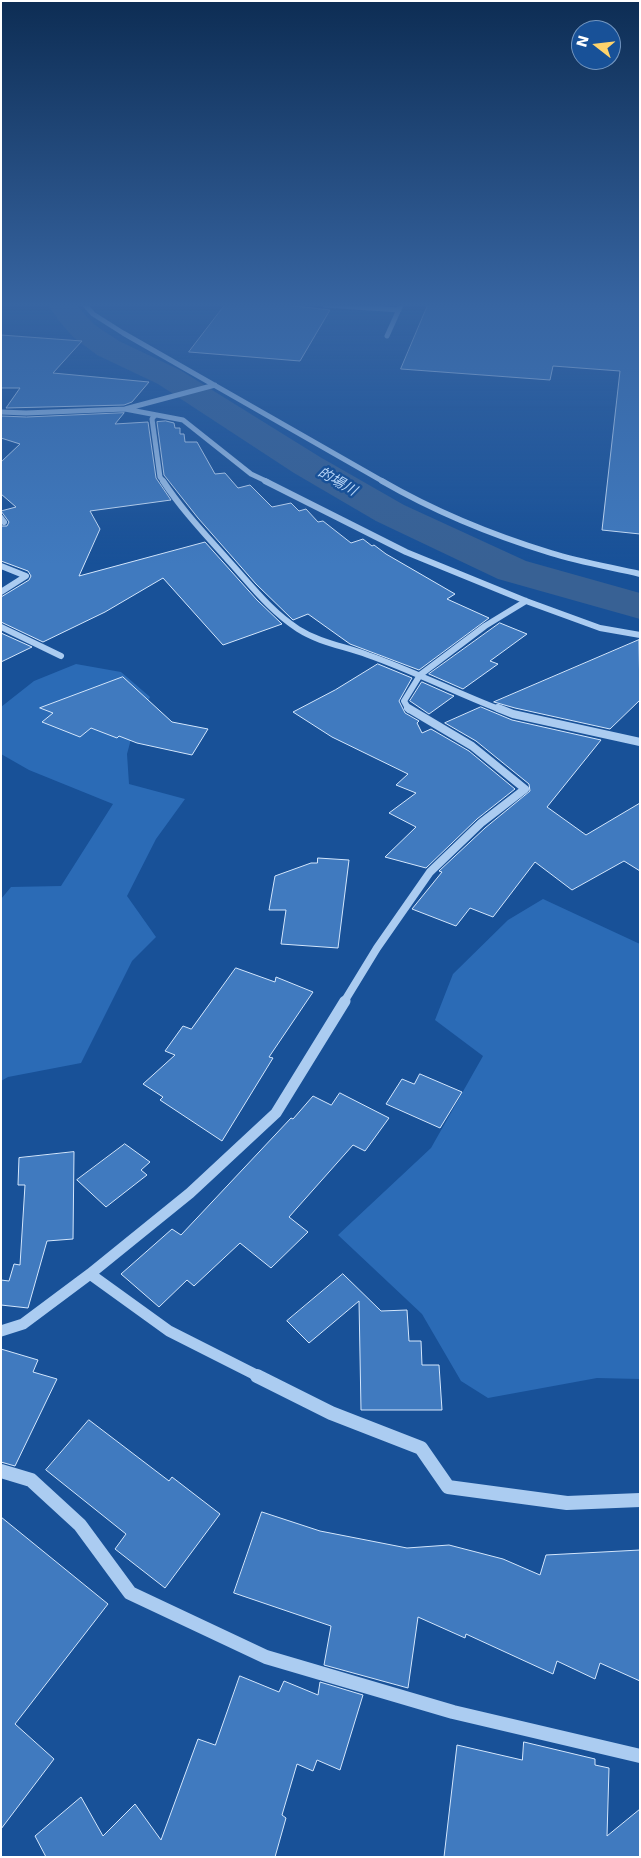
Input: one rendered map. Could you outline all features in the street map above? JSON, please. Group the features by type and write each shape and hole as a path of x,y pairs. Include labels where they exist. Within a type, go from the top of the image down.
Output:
{"street":[{"path":"1,412 26,413 125,409 193,392"},
{"path":"225,392 406,495 467,523 551,553 640,574"},
{"path":"125,409 183,420 250,474 406,552 526,601 600,628 640,635"},
{"path":"155,415 152,419 160,477 176,501 269,606 298,629 326,643 367,654 420,675 463,696 513,714 640,742"},
{"path":"1,566 26,576 1,592"},
{"path":"1,1331 23,1324 90,1274 190,1193 276,1113 377,948 430,872 481,823 525,789 472,746 410,711 404,701 420,675 485,626 526,601"},
{"path":"1,626 61,656"},
{"path":"90,1274 169,1331 331,1413 421,1448 448,1487 567,1503 640,1500"},
{"path":"1,1470 30,1480 80,1525 130,1593 266,1657 453,1712 640,1756"}],"shaded area":[{"path":"76,664 121,672 150,697 134,728 127,754 129,784 185,799 156,839 127,896 156,937 132,961 81,1063 8,1077 1,1081 1,899 11,887 61,886 113,804 29,770 1,754 1,707 34,681"},
{"path":"543,899 640,944 640,1379 597,1378 488,1398 461,1381 422,1314 338,1235 431,1148 483,1056 435,1020 453,974 508,920"}],"building":[{"path":"17,392 141,392 132,402 124,405 6,408"},
{"path":"618,392 640,392 640,534 602,530"},
{"path":"124,413 115,424 148,422 156,478 171,500 90,511 100,529 79,576 205,542 257,600 282,624 223,645 163,578 105,612 43,642 1,622 1,597 29,580 31,576 28,571 1,561 1,526 7,526 9,522 1,511 16,507 1,494 1,462 20,444 1,438 1,416 26,417"},
{"path":"166,421 174,423 175,428 180,428 180,434 184,434 185,442 197,442 215,474 225,473 238,488 250,485 272,507 291,503 299,511 306,509 318,522 323,521 351,543 363,539 455,594 447,599 489,618 419,670 350,644 308,614 293,620 256,584 198,518 164,475 157,422"},
{"path":"500,623 527,634 490,661 498,664 463,689 429,674"},
{"path":"1,633 32,647 1,662"},
{"path":"639,640 640,700 610,729 494,702"},
{"path":"378,664 412,678 399,701 405,713 419,721 417,723 422,733 431,729 469,751 515,789 477,819 426,868 385,857 416,827 389,813 416,793 396,785 408,774 332,737 293,712"},
{"path":"123,677 172,722 208,729 192,755 137,743 119,736 117,738 91,728 80,737 42,722 53,713 40,708"},
{"path":"422,682 454,696 429,714 410,701"},
{"path":"481,707 512,720 601,740 547,807 586,835 640,803 640,871 624,861 572,890 535,862 493,917 470,908 456,926 412,909 442,872 439,871 485,828 530,791 529,784 476,741 445,723"},
{"path":"318,858 349,860 338,948 281,944 286,910 269,910 275,876 311,863 317,863"},
{"path":"236,968 275,982 276,977 313,992 269,1057 273,1058 222,1141 160,1100 163,1097 143,1084 175,1055 165,1051 183,1026 191,1029"},
{"path":"420,1074 462,1092 440,1128 386,1104 402,1079 414,1084"},
{"path":"340,1093 389,1118 365,1151 353,1145 289,1217 308,1232 271,1268 240,1243 194,1286 187,1280 159,1307 121,1274 172,1229 181,1235 313,1096 331,1105"},
{"path":"125,1144 150,1162 141,1170 147,1175 106,1207 77,1180"},
{"path":"74,1152 73,1239 47,1241 28,1308 1,1305 1,1280 9,1281 14,1264 20,1265 25,1185 18,1185 19,1158"},
{"path":"343,1274 381,1311 407,1310 409,1341 421,1341 422,1365 439,1365 442,1410 361,1410 359,1301 309,1343 287,1321"},
{"path":"1,1349 38,1360 33,1372 57,1379 15,1466 1,1462"},
{"path":"89,1420 169,1481 172,1477 220,1514 165,1588 115,1549 126,1534 46,1470"},
{"path":"262,1512 320,1531 407,1548 449,1545 503,1559 540,1575 546,1555 640,1550 640,1681 600,1663 595,1679 557,1661 553,1674 466,1634 465,1638 418,1617 408,1688 324,1665 331,1626 234,1593"},
{"path":"1,1517 108,1604 15,1724 54,1759 1,1829"},
{"path":"240,1676 279,1692 284,1681 318,1695 320,1682 363,1695 340,1770 317,1760 313,1771 297,1764 282,1815 286,1818 275,1857 46,1857 35,1836 81,1797 103,1836 135,1804 161,1840 198,1739 215,1745"},
{"path":"524,1742 595,1759 595,1765 609,1768 607,1836 640,1809 640,1857 444,1857 457,1745 522,1760"}],"waterway":[{"name":"的場川","path":"192,392 307,465 390,513 512,570 640,606"}]}
